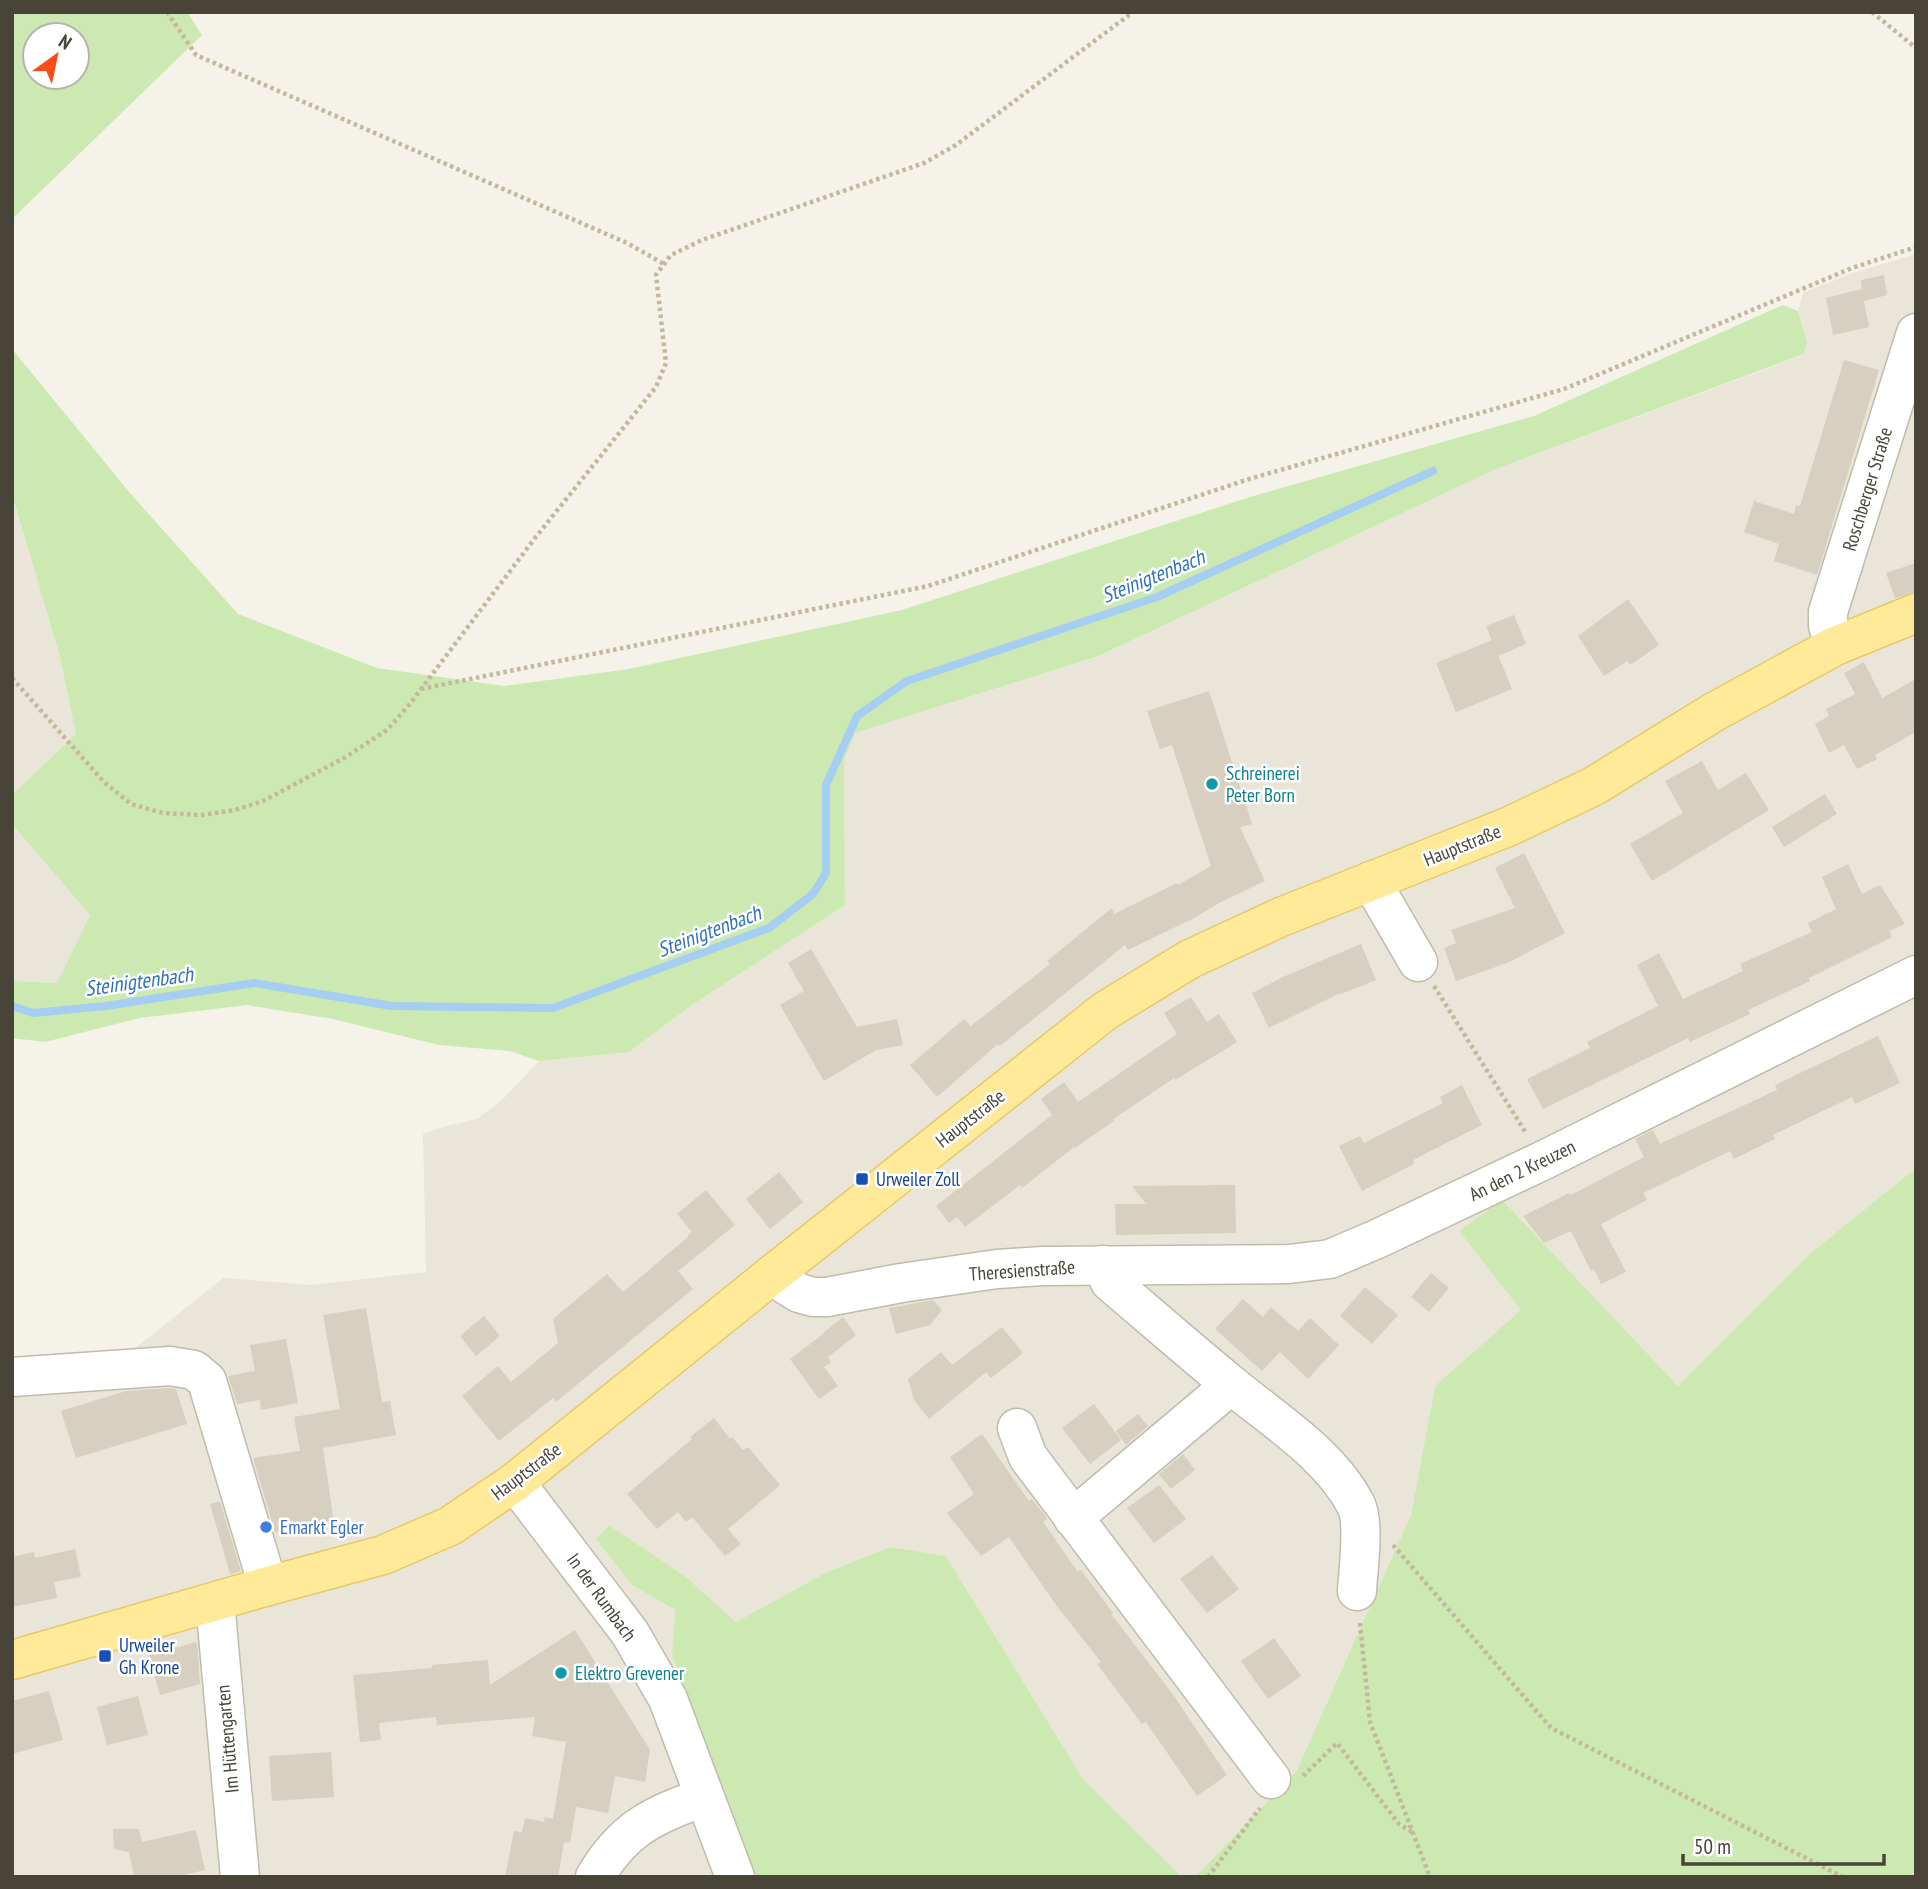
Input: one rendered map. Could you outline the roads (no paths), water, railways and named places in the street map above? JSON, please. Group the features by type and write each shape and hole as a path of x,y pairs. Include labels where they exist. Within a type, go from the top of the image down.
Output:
{"main road":[{"name":"Hauptstraße","path":"12,1660 383,1555 450,1526 515,1482 1105,1011 1190,960 1280,917 1510,826 1594,786 1713,712 1835,646 1916,613"}],"street":[{"name":"Roschberger Straße","path":"1835,646 1828,626 1828,612 1916,333"},
{"path":"1371,881 1418,962"},
{"name":"An den 2 Kreuzen","path":"1102,1265 1289,1264 1330,1259 1544,1160 1916,975"},
{"name":"Theresienstraße","path":"773,1274 799,1293 827,1297 997,1269 1102,1265 1110,1282 1332,1468 1358,1507 1361,1540 1357,1591"},
{"path":"12,1377 170,1366 194,1370 207,1381 268,1586"},
{"path":"1073,1518 1231,1385"},
{"path":"1017,1428 1028,1457 1271,1779"},
{"name":"In der Rumbach","path":"515,1482 630,1633 668,1699 735,1877"},
{"name":"Im Hüttengarten","path":"215,1602 240,1877"},
{"path":"595,1877 608,1854 634,1830 664,1812 704,1797"}],"waterway":[{"name":"Steinigtenbach","path":"12,1006 33,1013 106,1006 254,983 392,1006 553,1008 769,928 813,894 826,873 826,785 857,716 907,681 1157,597 1433,471"}],"place":[{"name":"Schreinerei Peter Born","path":"1212,784"},
{"name":"Urweiler Zoll","path":"862,1179"},
{"name":"Emarkt Egler","path":"266,1527"},
{"name":"Urweiler Gh Krone","path":"105,1656"},
{"name":"Elektro Grevener","path":"561,1673"}]}
